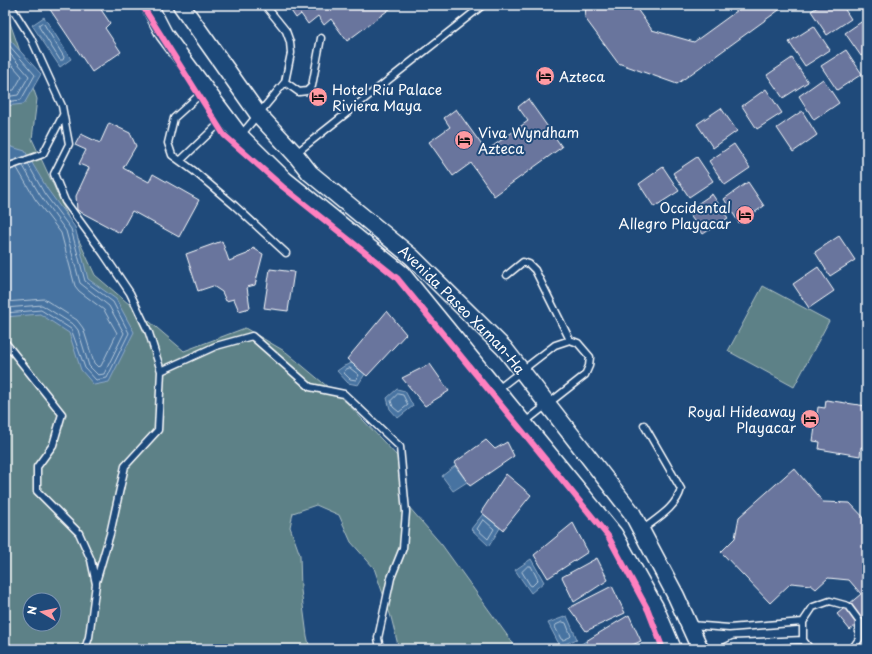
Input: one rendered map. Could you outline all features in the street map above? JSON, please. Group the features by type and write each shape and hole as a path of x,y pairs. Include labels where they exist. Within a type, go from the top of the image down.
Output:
{"main road":[{"name":"Avenida Paseo Xaman-Ha","path":"149,5 164,34 240,136 285,180 407,265 496,390 614,534 655,607 673,649"},
{"name":"Avenida Paseo Xaman-Ha","path":"181,5 258,114 310,172 407,265 504,348 632,513 676,596 700,649"},
{"path":"655,607 676,596"}],"lane":[{"path":"10,5 31,38 62,106 69,144 54,174 65,201 130,293 149,333 161,371 158,430 125,466 110,534 96,584 89,638 85,649"},
{"path":"240,136 285,82 291,53 290,42 286,31 265,5"},
{"path":"295,154 483,5"},
{"path":"285,82 299,92 306,91 312,86 321,38"},
{"path":"206,90 174,118 168,143 172,155 194,171 235,206 286,253"},
{"path":"5,171 7,168 43,154 63,115"},
{"path":"180,161 226,117"},
{"path":"507,275 523,262 529,264 536,270 570,340"},
{"path":"161,371 216,346 252,336 310,387 344,394 400,447 406,512 403,548 391,578 378,638 380,649"},
{"path":"496,390 555,345 570,340 578,343 590,357 589,366 585,375 524,423"},
{"path":"5,342 62,414 53,445 37,467 37,491 79,533 91,560 96,584"},
{"path":"641,530 669,509 679,497 681,489 644,425"},
{"path":"810,649 803,640 803,622 814,607 830,601 848,606 859,621 859,639 852,649"},
{"path":"689,625 729,628 803,622"},
{"path":"722,649 734,643 803,640"}],"green space":[{"path":"5,9 37,99 32,139 95,275 184,351 245,328 286,352 347,403 399,458 408,506 442,545 517,649 399,649 391,617 374,568 351,542 339,515 316,505 293,513 290,527 300,555 301,590 310,649 5,649"},
{"path":"763,286 829,321 794,387 728,351"}],"water":[{"path":"44,17 71,59 60,67 32,25"},
{"path":"5,28 11,41 41,74 24,104 5,106"},
{"path":"5,145 25,151 48,190 75,227 88,279 116,299 134,332 109,382 94,385 81,370 69,333 40,314 5,317"},
{"path":"352,363 365,374 358,385 348,383 337,371"},
{"path":"397,389 405,391 413,406 398,418 390,409 387,398"},
{"path":"455,466 467,482 453,491 442,476"},
{"path":"483,514 500,528 489,546 471,529"},
{"path":"531,559 544,582 531,593 515,570"},
{"path":"567,616 577,639 560,646 548,623"},
{"path":"586,641 590,649 574,649"}],"building":[{"path":"47,5 87,5 89,7 92,5 98,5 110,23 105,28 121,52 92,72"},
{"path":"287,5 395,5 347,41 331,19 324,25 318,16 308,24 301,14 296,18"},
{"path":"586,5 634,5 652,30 694,42 745,5 786,5 677,84 618,63 585,18"},
{"path":"821,5 842,5 851,19 827,35 811,11"},
{"path":"867,18 867,52 861,56 845,33"},
{"path":"814,26 830,50 805,66 789,42"},
{"path":"846,50 862,74 837,90 821,66"},
{"path":"792,58 808,82 783,98 767,75"},
{"path":"823,79 839,103 814,120 799,96"},
{"path":"766,89 782,113 757,129 742,106"},
{"path":"528,99 562,147 494,196 471,163 453,176 429,142 450,127 444,118 456,109 486,151 528,121 518,107"},
{"path":"721,108 737,131 713,148 697,124"},
{"path":"802,111 817,135 793,152 777,128"},
{"path":"109,123 130,133 136,146 123,168 149,182 153,174 199,200 179,237 132,211 120,233 77,210 76,196 89,168 79,164 86,150 75,145 81,134 100,143"},
{"path":"734,144 750,168 725,185 709,161"},
{"path":"697,157 713,181 689,197 673,173"},
{"path":"663,167 679,191 654,207 639,184"},
{"path":"748,182 764,206 739,223 724,199"},
{"path":"712,194 728,218 703,234 687,211"},
{"path":"839,236 855,260 830,276 815,252"},
{"path":"222,241 229,261 247,254 253,248 263,254 255,285 247,287 250,308 239,311 234,299 226,301 222,292 213,286 198,291 186,254"},
{"path":"867,248 867,258 862,251"},
{"path":"818,267 834,291 809,308 793,284"},
{"path":"270,269 294,272 288,311 264,308"},
{"path":"387,311 406,334 367,376 347,359"},
{"path":"430,364 449,391 425,406 402,378"},
{"path":"826,400 866,406 864,416 867,416 867,443 866,448 861,447 860,456 819,449 820,442 813,441 818,407 825,408"},
{"path":"486,440 495,449 507,442 514,456 470,486 454,463"},
{"name":"Royal Hideaway Playacar","path":"794,468 823,502 850,503 867,521 867,616 850,630 837,614 861,594 849,580 828,578 816,589 811,585 791,583 770,603 721,552 735,538 739,517"},
{"path":"506,474 531,495 503,530 481,512"},
{"path":"573,523 588,552 548,578 534,555"},
{"path":"597,558 608,580 574,602 562,577"},
{"path":"612,586 625,613 586,631 569,608"},
{"path":"629,615 641,641 624,649 590,649 586,641"}],"cycle path":[{"path":"142,5 224,135 283,187 397,278 608,536 648,610 663,649"}],"place":[{"name":"Azteca","path":"545,76"},
{"name":"Hotel Riu Palace Riviera Maya","path":"318,97"},
{"name":"Viva Wyndham Azteca","path":"464,140"},
{"name":"Occidental Allegro Playacar","path":"745,215"},
{"name":"Royal Hideaway Playacar","path":"810,419"}]}
